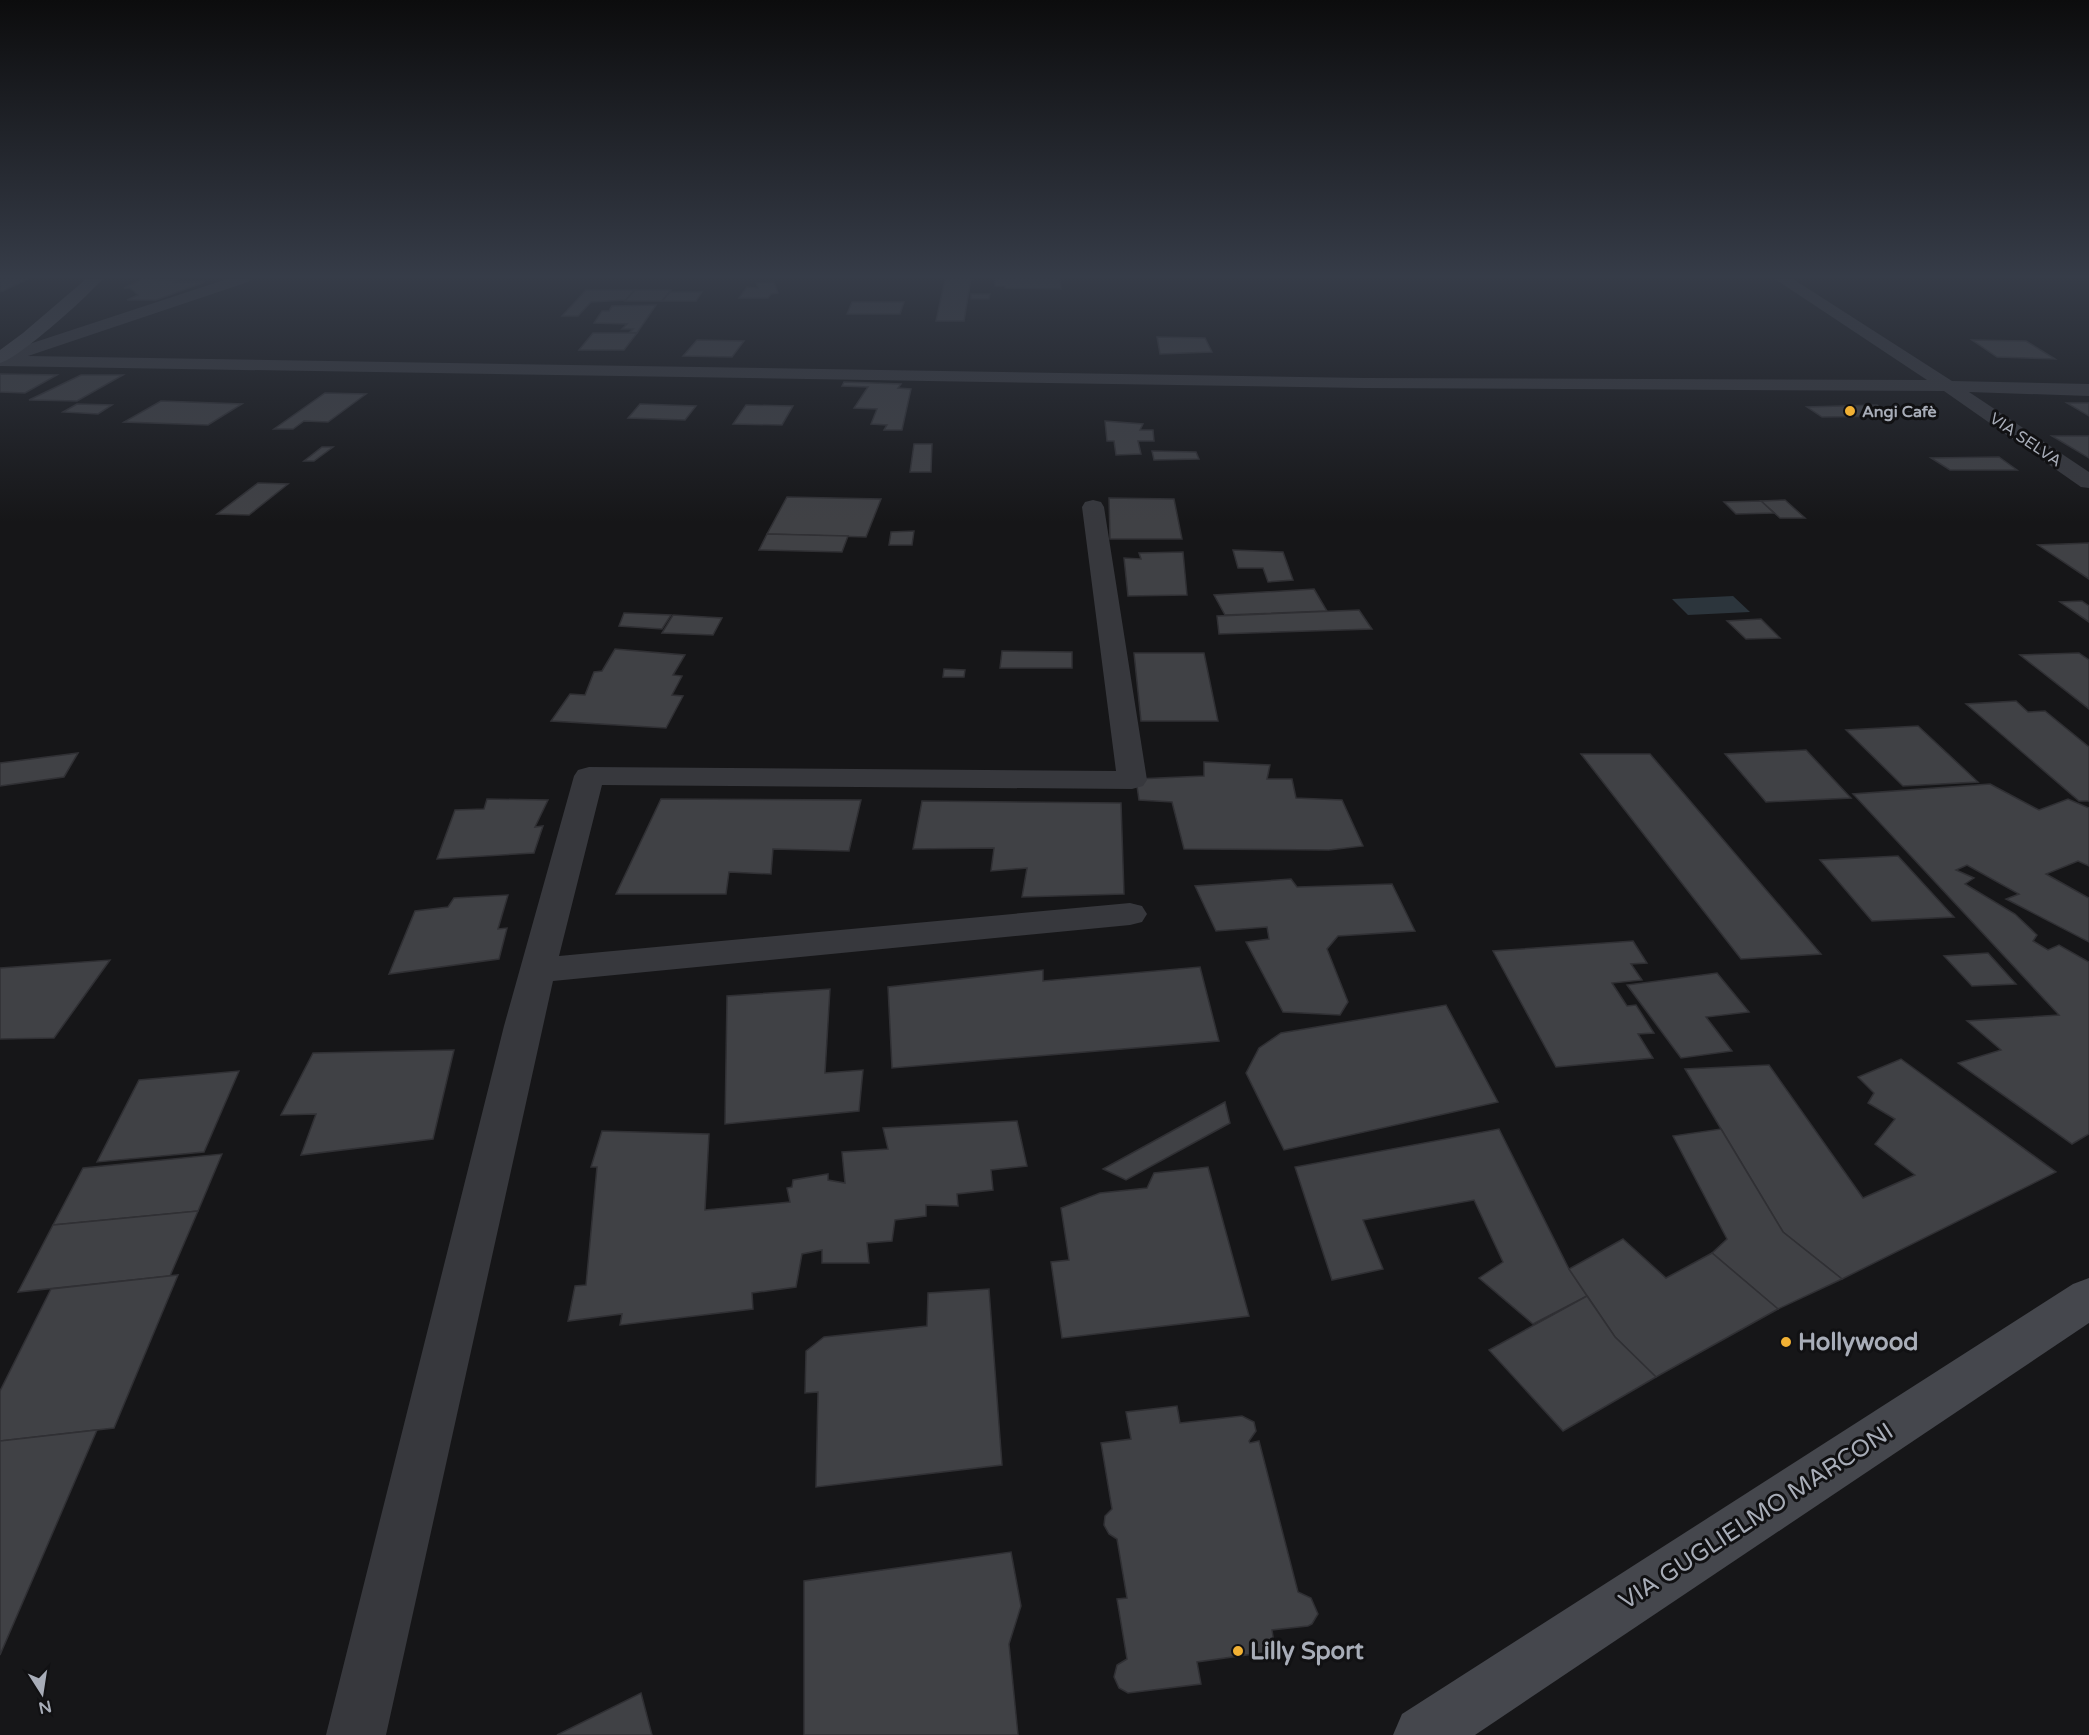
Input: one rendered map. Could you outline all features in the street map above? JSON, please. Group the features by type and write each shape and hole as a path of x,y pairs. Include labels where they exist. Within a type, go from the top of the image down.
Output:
{"street":[{"path":"0,360 1376,384 1948,386 2089,390"},
{"name":"VIA SELVA","path":"1908,360 2089,482"},
{"path":"356,1735 537,970 589,776 1132,780 1093,507"},
{"path":"537,970 1130,914"},
{"name":"VIA GUGLIELMO MARCONI","path":"1423,1735 2089,1298"}],"shaded area":[{"path":"1733,596 1750,612 1688,615 1672,599"}],"building":[{"path":"0,374 57,375 25,393 0,392"},
{"path":"81,375 123,375 77,401 29,400"},
{"path":"844,382 901,384 898,388 911,389 902,430 884,430 887,425 871,424 877,409 854,408 868,387 842,386"},
{"path":"325,393 366,394 328,422 304,421 293,429 274,429"},
{"path":"161,401 242,404 208,425 124,422"},
{"path":"2067,403 2089,403 2089,416"},
{"path":"77,404 112,405 98,414 63,412"},
{"path":"640,404 696,406 685,420 628,418"},
{"path":"746,405 793,406 782,425 733,424"},
{"name":"Angi Cafè","path":"1877,405 1893,416 1822,417 1807,407"},
{"path":"1105,421 1143,424 1140,430 1153,430 1154,441 1138,441 1141,454 1116,455 1114,441 1107,441"},
{"path":"2052,436 2089,436 2089,458"},
{"path":"914,444 932,444 931,472 910,472"},
{"path":"322,447 333,447 314,461 304,461"},
{"path":"1152,451 1196,452 1199,459 1154,460"},
{"path":"1999,457 2017,470 1950,470 1931,458"},
{"path":"258,483 288,484 249,515 217,514"},
{"path":"787,497 881,499 866,537 767,534"},
{"path":"1109,498 1174,499 1182,539 1110,539"},
{"path":"1785,500 1805,518 1780,518 1761,501"},
{"path":"1761,501 1774,513 1736,514 1724,502"},
{"path":"914,531 912,545 889,545 891,532"},
{"path":"767,534 848,536 842,552 759,550"},
{"path":"2089,543 2089,579 2038,545"},
{"path":"1233,550 1283,552 1293,580 1268,582 1263,568 1238,568"},
{"path":"1183,552 1187,595 1128,596 1124,558 1141,559 1139,553"},
{"path":"1314,589 1327,611 1225,615 1214,595"},
{"path":"2082,601 2089,606 2089,622 2060,602"},
{"path":"1359,610 1372,629 1219,634 1217,616"},
{"path":"624,613 671,615 662,629 619,626"},
{"path":"673,615 722,618 713,635 662,633"},
{"path":"1761,619 1780,638 1746,639 1727,621"},
{"path":"615,649 685,655 673,675 682,676 672,695 683,696 666,728 551,721 570,694 585,695 594,672 602,671"},
{"path":"1002,651 1072,652 1072,668 1000,668"},
{"path":"1134,653 1204,653 1218,721 1141,721"},
{"path":"2079,653 2089,660 2089,709 2020,655"},
{"path":"944,669 965,670 964,677 943,677"},
{"path":"2016,701 2028,712 2045,711 2089,747 2089,801 2079,801 1966,704"},
{"path":"1918,726 1978,782 1903,786 1846,730"},
{"path":"1806,750 1851,798 1766,802 1725,754"},
{"path":"78,753 64,777 0,786 0,763"},
{"path":"1581,754 1650,754 1821,954 1741,959"},
{"path":"1204,762 1270,765 1267,779 1292,779 1296,798 1342,800 1363,846 1329,850 1184,849 1172,802 1139,800 1136,779 1204,776"},
{"path":"1990,784 2039,810 2068,799 2089,808 2089,866 2078,861 2046,874 2089,898 2089,942 2006,899 2019,894 1967,865 1956,870 1974,878 1965,884 2015,914 2037,935 2033,941 2048,950 2059,945 2089,962 2089,1134 2072,1144 1958,1063 2001,1050 1967,1021 2059,1015 1853,794"},
{"path":"487,799 548,800 535,827 543,826 534,853 437,859 455,810 484,809"},
{"path":"661,799 861,800 849,851 773,849 771,874 729,872 726,894 616,894"},
{"path":"922,801 1121,803 1124,894 1022,897 1027,868 991,871 994,848 913,849"},
{"path":"1898,856 1954,917 1872,921 1820,860"},
{"path":"1291,879 1297,887 1392,884 1415,931 1338,936 1327,949 1348,1002 1340,1015 1283,1012 1246,942 1269,939 1267,927 1216,931 1195,886"},
{"path":"508,895 498,929 507,928 499,959 389,974 415,911 448,907 454,898"},
{"path":"1633,941 1647,963 1631,964 1642,980 1612,983 1627,1006 1636,1005 1654,1033 1638,1034 1653,1058 1556,1067 1493,951"},
{"path":"1988,953 2016,984 1972,986 1944,956"},
{"path":"110,960 54,1038 0,1039 0,968"},
{"path":"1200,967 1219,1041 892,1068 888,987 1043,970 1043,981"},
{"path":"1717,973 1749,1012 1706,1017 1732,1051 1681,1058 1627,985"},
{"path":"830,989 825,1073 863,1070 859,1111 725,1124 727,996"},
{"path":"1446,1005 1498,1102 1284,1150 1246,1073 1259,1048 1281,1033"},
{"path":"454,1050 433,1139 301,1155 316,1114 281,1115 313,1053"},
{"path":"1901,1059 2056,1172 1842,1279 1783,1232 1685,1069 1769,1065 1863,1198 1915,1175 1875,1144 1895,1119 1868,1103 1874,1093 1858,1077"},
{"path":"239,1071 204,1152 97,1162 139,1080"},
{"path":"1225,1102 1230,1123 1126,1180 1103,1169"},
{"path":"1017,1121 1027,1166 991,1170 993,1190 957,1194 958,1206 926,1205 926,1216 895,1220 892,1241 867,1243 869,1263 822,1263 822,1250 802,1254 796,1287 752,1293 753,1309 620,1325 622,1314 568,1321 575,1286 586,1285 597,1167 591,1167 602,1131 709,1134 705,1210 790,1202 787,1188 792,1187 793,1180 828,1174 828,1180 845,1183 842,1152 888,1149 883,1128"},
{"path":"1499,1129 1569,1269 1587,1296 1533,1324 1479,1278 1503,1262 1474,1200 1363,1220 1383,1269 1332,1280 1295,1167"},
{"path":"1721,1129 1783,1232 1842,1279 1778,1309 1712,1253 1727,1239 1673,1136"},
{"path":"222,1154 198,1211 53,1225 83,1168"},
{"path":"1208,1167 1249,1316 1062,1338 1051,1262 1069,1260 1061,1208 1100,1193 1147,1188 1154,1173"},
{"path":"198,1211 170,1276 18,1292 53,1225"},
{"path":"1623,1239 1666,1278 1712,1253 1778,1309 1656,1377 1615,1337 1569,1269"},
{"path":"178,1275 114,1428 0,1441 0,1391 51,1289"},
{"path":"989,1289 1002,1465 816,1487 818,1392 805,1393 806,1351 824,1337 927,1326 928,1293"},
{"path":"1587,1296 1615,1337 1656,1377 1563,1431 1489,1350"},
{"path":"1177,1406 1180,1423 1242,1416 1254,1422 1256,1431 1249,1441 1250,1443 1259,1441 1298,1592 1311,1598 1318,1614 1308,1626 1272,1630 1274,1643 1268,1652 1197,1662 1201,1684 1128,1693 1119,1688 1114,1677 1117,1665 1127,1659 1117,1599 1127,1598 1117,1539 1109,1534 1104,1525 1105,1516 1112,1509 1101,1443 1131,1439 1126,1412"},
{"path":"97,1430 0,1655 0,1441"},
{"path":"1011,1552 1021,1606 1009,1644 1018,1735 804,1735 804,1581"},
{"path":"641,1693 652,1735 557,1735"}],"place":[{"name":"Angi Cafè","path":"1850,411"},
{"name":"Hollywood","path":"1786,1342"},
{"name":"Lilly Sport","path":"1238,1651"}]}
